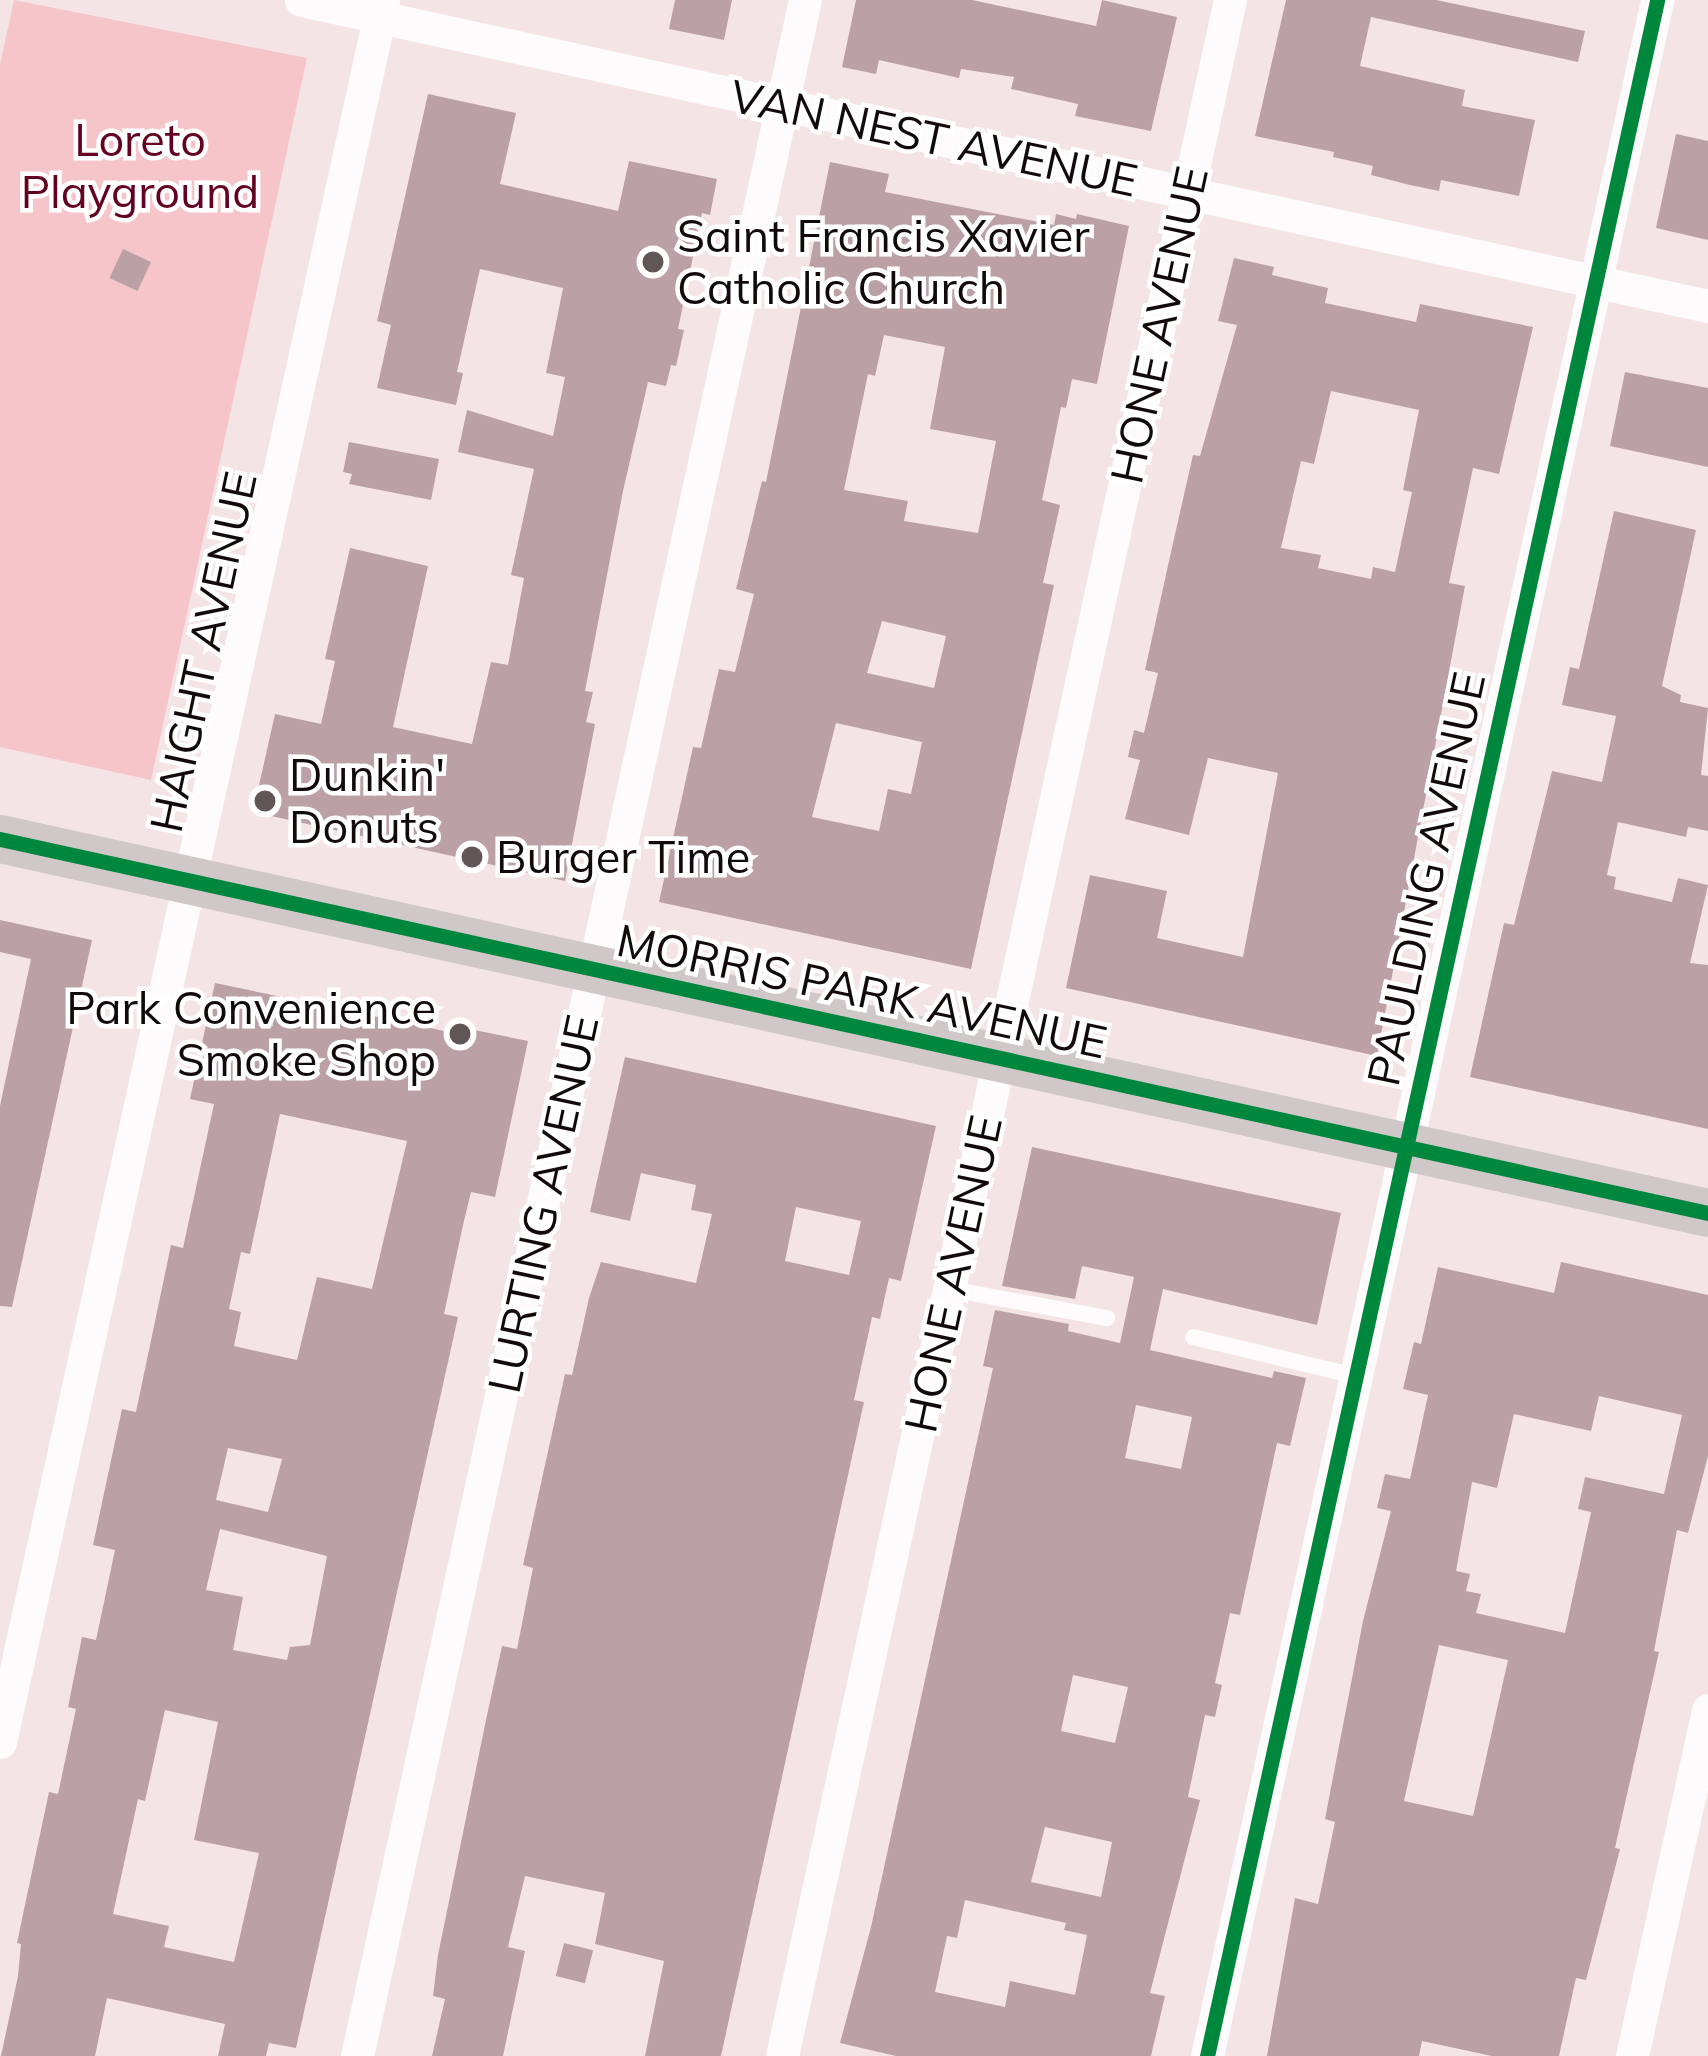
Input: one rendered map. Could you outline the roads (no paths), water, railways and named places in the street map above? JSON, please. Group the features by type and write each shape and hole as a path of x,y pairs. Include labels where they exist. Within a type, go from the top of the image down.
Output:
{"main road":[{"name":"MORRIS PARK AVENUE","path":"0,839 1708,1213"}],"street":[{"name":"VAN NEST AVENUE","path":"301,0 381,9 782,105 1708,306"},
{"name":"LURTING AVENUE","path":"357,2056 806,0"},
{"name":"HONE AVENUE","path":"782,2056 1231,0"},
{"name":"PAULDING AVENUE","path":"1207,2056 1657,0"},
{"name":"HAIGHT AVENUE","path":"0,1742 381,9"},
{"path":"1632,2056 1708,1711"}],"lane":[{"path":"950,1289 1107,1318"},
{"path":"1192,1337 1355,1376"}],"place":[{"name":"Saint Francis Xavier Catholic Church","path":"653,262"},
{"name":"Dunkin' Donuts","path":"265,801"},
{"name":"Burger Time","path":"472,857"},
{"name":"Park Convenience Smoke Shop","path":"460,1034"}],"park label":[{"name":"Loreto Playground","path":"140,166"}]}
